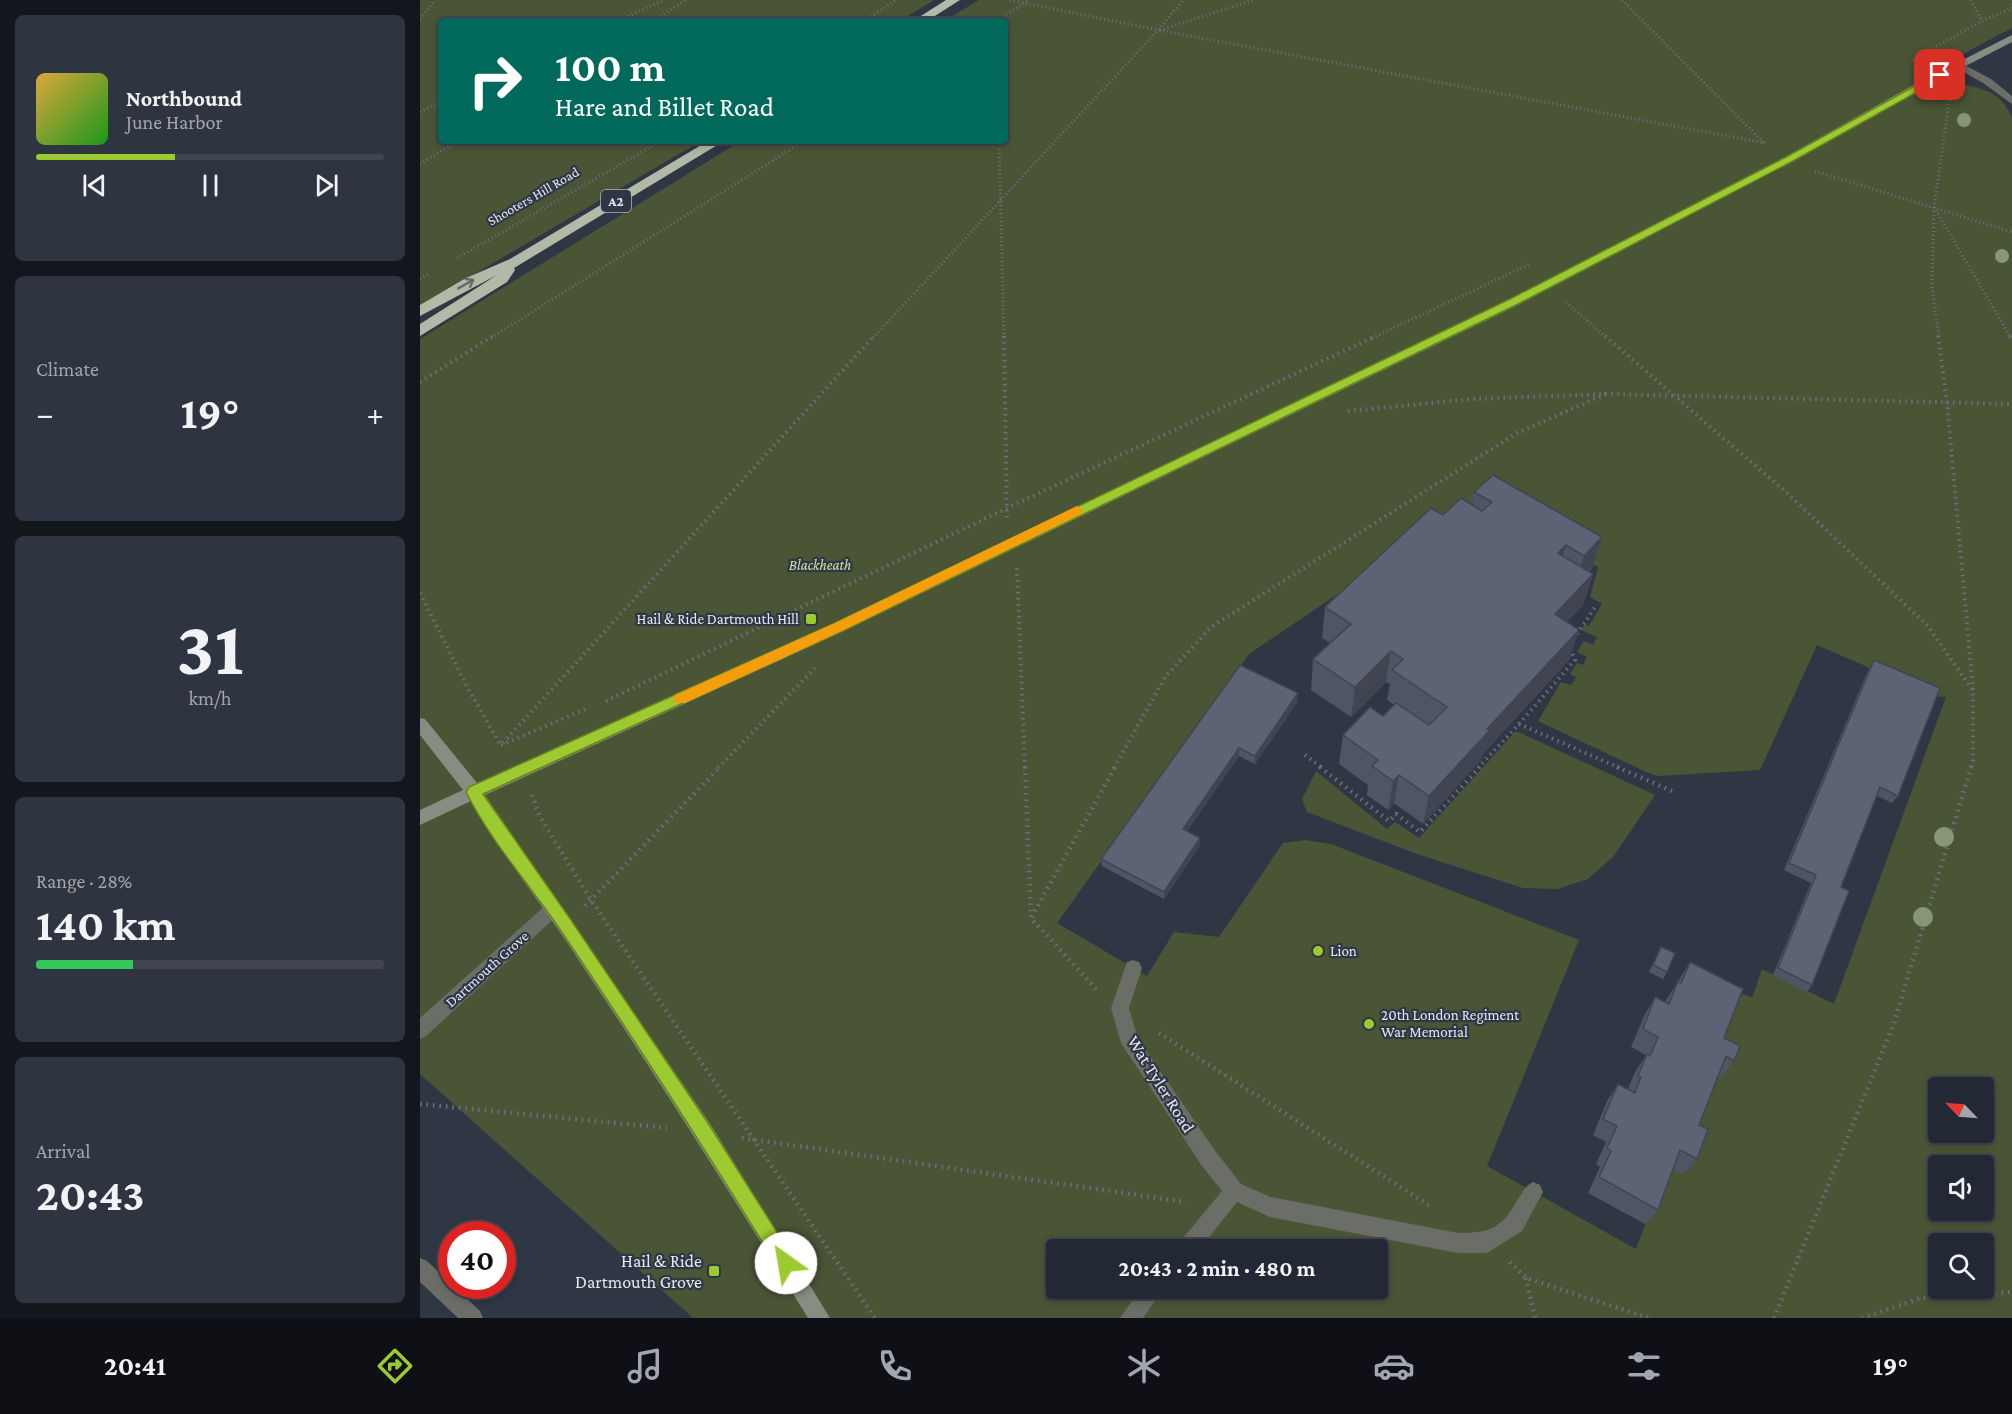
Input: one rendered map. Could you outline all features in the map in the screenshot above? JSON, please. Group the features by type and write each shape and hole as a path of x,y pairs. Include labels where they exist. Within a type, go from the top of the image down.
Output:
{"highway":[{"path":"924,18 954,0"},
{"name":"A2","path":"420,311 471,281 515,262 712,144"},
{"name":"A2","path":"420,331 502,279 515,262"}],"street":[{"path":"420,818 520,770 839,627 1514,302 1789,159 2012,38"},
{"path":"1959,65 1987,81 2012,101"},
{"path":"420,724 474,792 490,819 704,1132 820,1318"},
{"name":"Dartmouth Grove","path":"420,1030 553,909"},
{"path":"1120,1008 1133,968"},
{"name":"Wat Tyler Road","path":"1120,1008 1130,1043 1209,1160 1234,1191 1270,1207 1458,1243 1487,1243"},
{"path":"1195,1239 1234,1191"},
{"path":"1487,1243 1515,1224 1533,1192"},
{"path":"420,1268 473,1318"},
{"path":"1130,1318 1145,1299"}],"path":[{"path":"420,19 435,0"},
{"path":"624,18 664,0"},
{"path":"658,18 685,0"},
{"path":"869,18 896,0"},
{"path":"1010,0 1158,30 1765,143"},
{"path":"1001,18 1029,0"},
{"path":"501,746 1183,0"},
{"path":"1158,30 1254,0"},
{"path":"1622,0 1772,148"},
{"path":"1971,0 1986,26"},
{"path":"1910,62 1982,21 2012,8"},
{"path":"1773,1318 1894,1023 1973,760 1973,691 1947,403 1932,287 1934,207 1950,96"},
{"path":"420,112 438,103"},
{"path":"1754,148 1775,137"},
{"path":"420,164 453,144"},
{"name":"Shooters Hill Road","path":"451,261 656,144"},
{"path":"420,382 799,144"},
{"path":"999,144 1002,196 1005,509 1012,542"},
{"path":"1815,171 2012,232"},
{"path":"1934,207 2012,340"},
{"path":"501,746 598,704 1005,509 1537,260"},
{"path":"420,279 430,273"},
{"path":"1560,298 1675,394 1787,493 1928,626 1973,691"},
{"path":"1345,411 1472,399 1606,394 2012,404"},
{"path":"1031,918 1165,677 1211,627 1517,433 1606,394"},
{"path":"1017,562 1031,918 1102,996 1433,1208"},
{"path":"420,593 466,685 501,746 520,770 540,817 591,900 875,1318"},
{"path":"1575,638 1597,603"},
{"path":"1305,755 1389,821 1396,814 1420,832 1575,660 1569,646"},
{"path":"579,912 816,667"},
{"path":"1519,724 1672,791"},
{"path":"420,1104 674,1129"},
{"path":"732,1137 1220,1207"},
{"path":"1487,1243 1526,1278 1650,1318"},
{"path":"1526,1278 1535,1318"},
{"path":"1862,1318 1921,1298 2012,1292"}],"green space":[{"path":"420,0 934,0 905,18 438,18 438,144 696,144 420,306"},
{"name":"Blackheath","path":"979,0 2012,0 2012,28 1938,67 1960,83 1993,94 2008,109 2012,118 2012,1318 693,1318 420,1074 420,339 736,144 1008,144 1008,18 949,18","holes":["1480,498 1598,567 1590,597 1602,604 1589,626 1585,624 1581,630 1597,637 1593,645 1584,641 1577,652 1587,657 1583,665 1577,663 1570,674 1576,677 1571,685 1561,682 1538,721 1646,772 1658,776 1760,770 1817,645 1934,696 1946,697 1834,1004 1762,969 1752,998 1737,991 1711,1056 1683,1174 1667,1166 1636,1249 1487,1166 1579,940 1331,844 1305,840 1283,843 1219,937 1174,932 1147,976 1057,923 1249,654"]},
{"path":"1516,731 1655,795 1613,857 1588,879 1557,889 1523,888 1417,854 1307,812 1302,799 1316,771 1387,829 1395,822 1419,838"}],"building":[{"path":"1493,475 1602,537 1584,556 1566,545 1558,553 1593,574 1555,614 1579,630 1487,729 1490,730 1429,796 1399,775 1393,781 1372,766 1378,760 1343,735 1370,707 1383,716 1396,703 1429,725 1447,707 1392,670 1403,659 1391,651 1355,687 1313,659 1351,624 1325,607 1431,508 1443,515 1461,498 1482,511 1492,502 1474,492"},
{"path":"1874,660 1940,688 1898,796 1880,787 1841,887 1849,891 1812,985 1778,968 1816,875 1789,863"},
{"path":"1240,665 1298,693 1255,756 1239,748 1183,829 1200,838 1164,892 1101,859"},
{"path":"1661,947 1675,953 1667,972 1653,965"},
{"path":"1690,962 1743,989 1724,1038 1740,1046 1734,1061 1726,1056 1699,1125 1708,1129 1697,1159 1680,1150 1658,1210 1599,1177 1611,1151 1607,1148 1617,1126 1603,1119 1618,1084 1635,1093 1641,1077 1638,1076 1647,1054 1650,1056 1658,1037 1643,1029 1655,997 1669,1004 1678,981 1681,983"}],"slow traffic":[{"path":"680,699 839,627 1077,511"}],"place":[{"name":"Hail & Ride Dartmouth Hill","path":"811,619"},
{"name":"Lion","path":"1318,951"},
{"name":"20th London Regiment War Memorial","path":"1369,1024"},
{"name":"Hail & Ride Dartmouth Grove","path":"714,1271"}],"route":[{"path":"786,1263 704,1132 566,925 490,819 474,792 839,627 1052,522 1514,302 1789,159 1940,75"}]}
